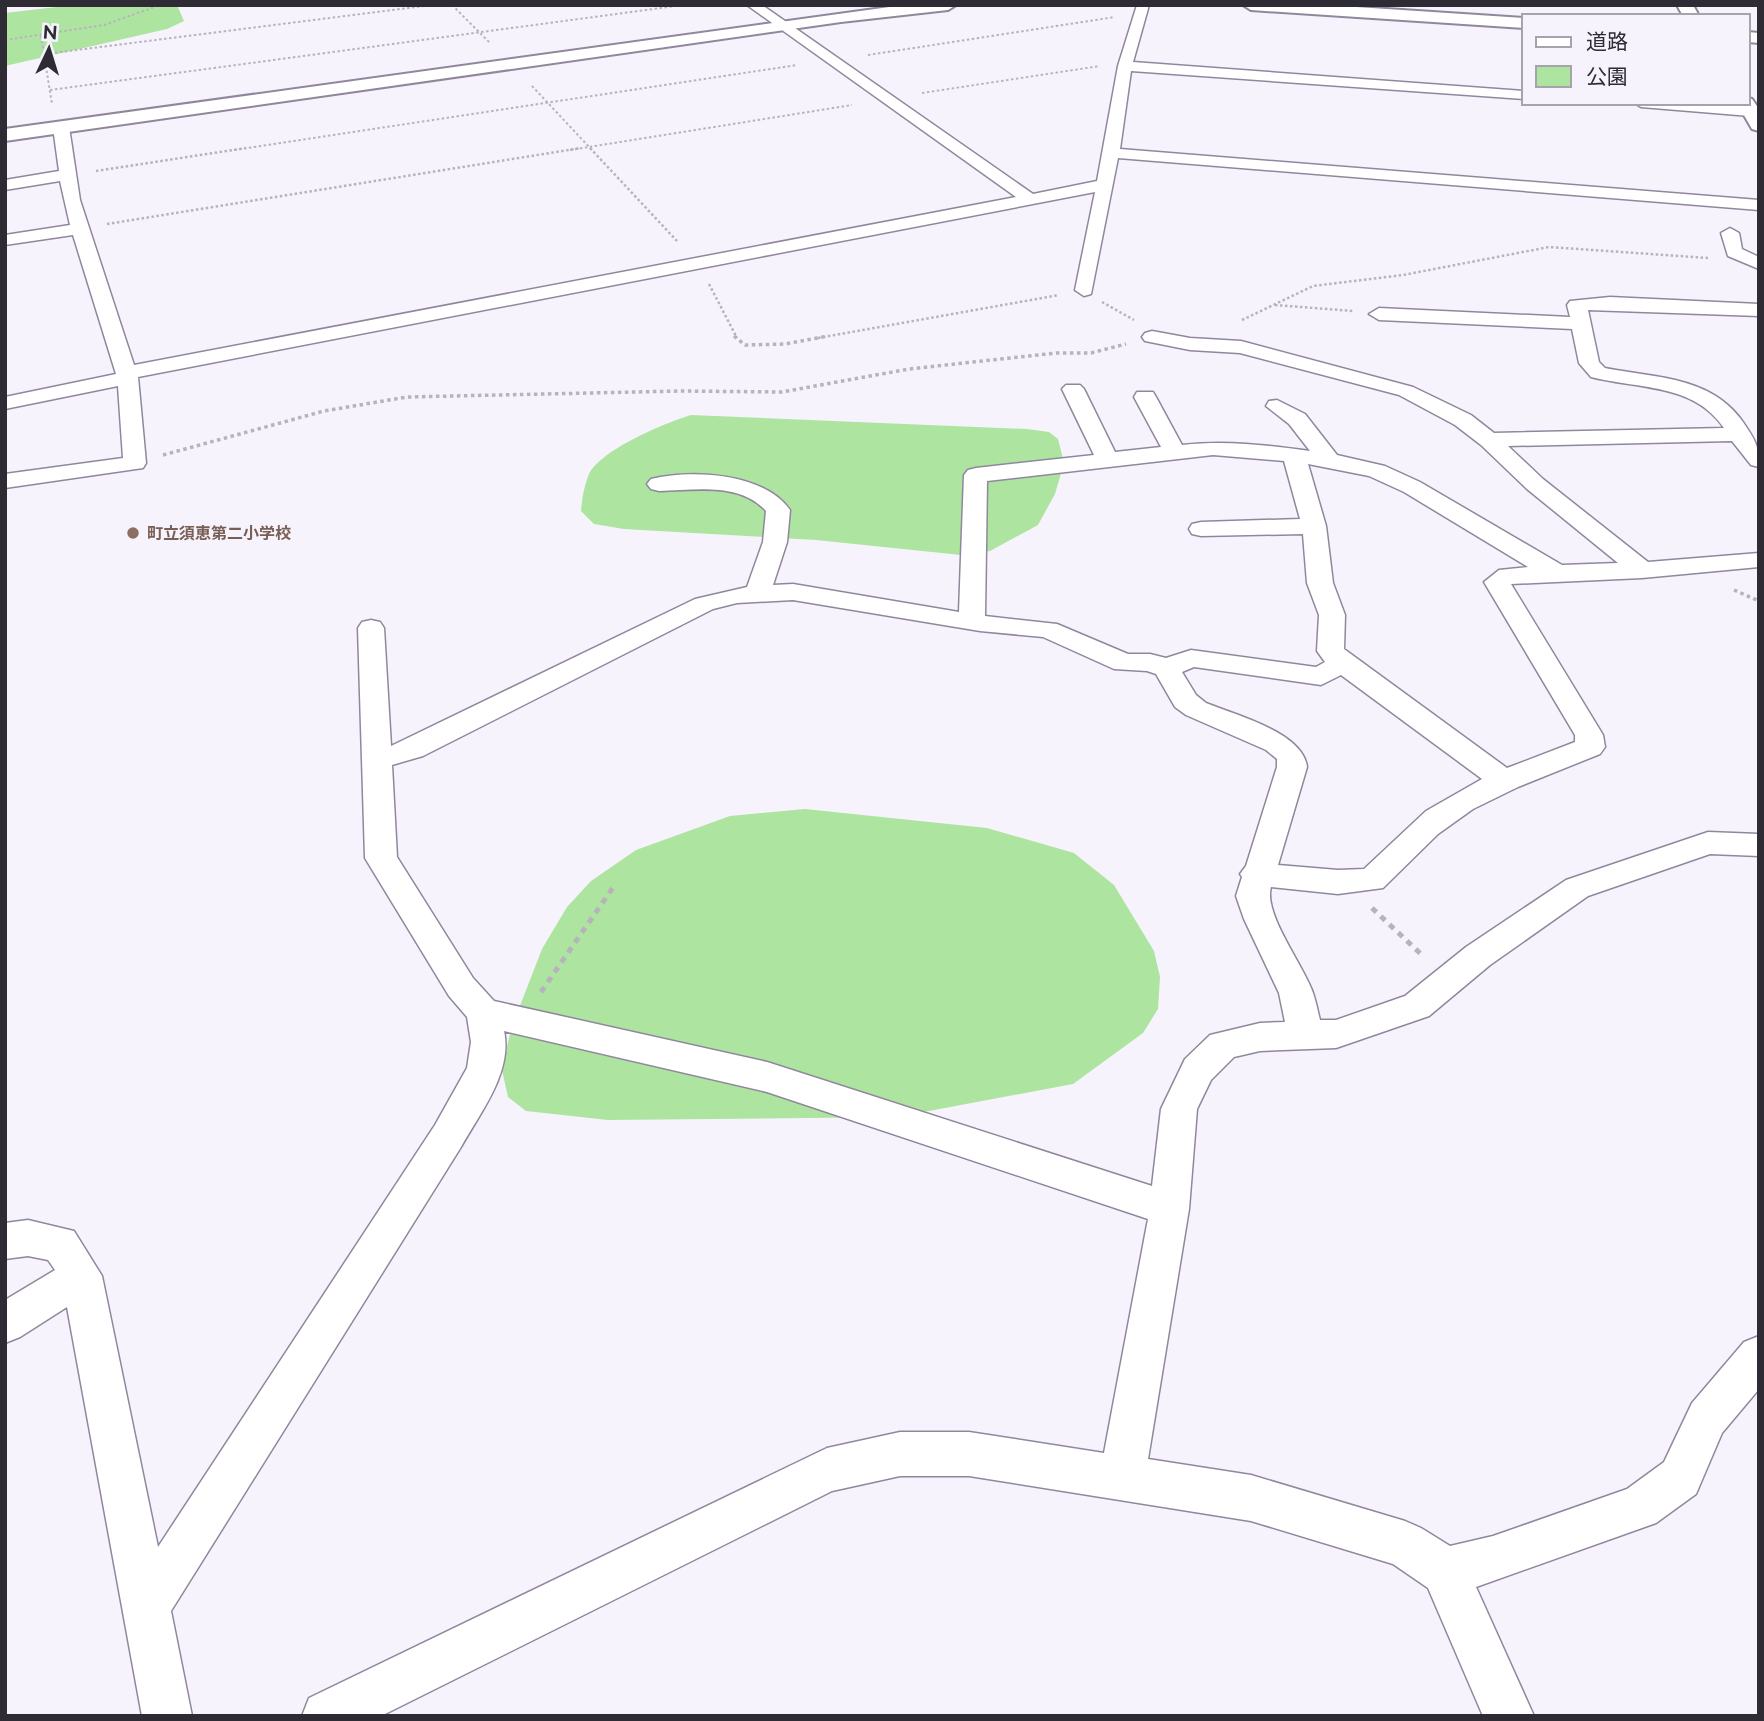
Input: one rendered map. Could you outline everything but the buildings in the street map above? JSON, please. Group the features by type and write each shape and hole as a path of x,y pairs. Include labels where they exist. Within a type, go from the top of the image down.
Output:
{"street":[{"path":"753,5 1030,199"},
{"path":"5,135 511,63 948,5"},
{"path":"1251,5 1522,23"},
{"path":"1084,290 1125,66 1141,9"},
{"path":"1125,66 1522,95"},
{"path":"1663,105 1751,113"},
{"path":"5,481 135,463 127,376 71,200 61,127"},
{"path":"1111,153 1759,205"},
{"path":"5,185 68,175"},
{"path":"5,403 127,376 1104,185"},
{"path":"5,240 82,228"},
{"path":"1730,233 1734,252 1755,263"},
{"path":"1759,310 1610,303 1577,305 1589,363 1598,373 1693,390 1711,400 1726,415 1759,460"},
{"path":"1379,314 1581,323"},
{"path":"1152,337 1190,344 1241,348 1406,391 1462,420 1489,440 1535,484 1643,570"},
{"path":"1073,389 1108,460"},
{"path":"1145,397 1175,453"},
{"path":"1277,406 1297,419 1329,460"},
{"path":"1489,440 1737,433"},
{"path":"972,621 976,475 1224,448 1329,460 1377,471 1412,487 1560,575"},
{"path":"1294,456 1314,526 1320,583 1332,615 1330,652 1506,782"},
{"path":"659,484 712,483 742,488 764,495 778,510 772,558 757,593"},
{"path":"1201,529 1314,526"},
{"path":"1256,874 1338,882 1372,880 1404,847 1448,811 1506,782 1590,747 1589,735 1497,582 1508,575 1560,575 1759,560"},
{"path":"376,760 413,749 704,604 757,593 793,592 972,621 1048,630 1124,663 1150,662 1166,668 1185,701 1196,709 1276,743 1291,756 1292,767 1256,874 1252,896 1260,919 1296,993 1306,1035"},
{"path":"371,628 381,858 461,987 502,1016 767,1077 1169,1209"},
{"path":"1166,668 1191,658 1321,676 1342,663"},
{"path":"1122,1478 1169,1209 1179,1109 1198,1070 1223,1045 1260,1037 1336,1034 1418,1006 1536,913 1577,888 1708,843 1759,845"},
{"path":"148,1604 460,1114 485,1070 489,1042 502,1016"},
{"path":"5,1241 28,1238 60,1244 82,1276 148,1604 167,1716"},
{"path":"5,1323 82,1276"},
{"path":"1445,1572 1493,1559 1640,1507 1680,1478 1707,1418 1759,1356"},
{"path":"327,1716 827,1470 900,1454 969,1454 1264,1502 1405,1544 1445,1572 1509,1716"}],"path":[{"path":"5,40 94,28 131,18 160,5"},
{"path":"45,54 432,5"},
{"path":"135,463 324,411 407,397 681,391 782,392 966,361 1056,353 1091,353 1152,337 1147,326 1084,290 785,344 745,345 734,337 699,263 586,146 511,63 452,5"},
{"path":"50,90 683,5"},
{"path":"859,56 1141,9"},
{"path":"41,36 54,118 61,127"},
{"path":"68,175 807,64"},
{"path":"82,228 1089,66 1125,66"},
{"path":"1240,320 1274,305 1290,294 1322,284 1403,275 1549,247 1669,253 1755,263"},
{"path":"1274,305 1331,309"},
{"path":"1338,882 1374,909 1448,980"},
{"path":"502,1016 614,886"}],"green space":[{"path":"74,5 177,5 184,21 167,29 5,66 5,13"},
{"path":"691,415 1027,429 1049,432 1058,439 1064,463 1055,494 1038,525 990,551 961,555 816,540 624,529 594,524 581,511 589,474 607,455 635,438"},
{"path":"805,809 987,828 1074,853 1114,885 1154,951 1160,977 1158,1009 1143,1033 1073,1084 897,1117 608,1120 526,1111 508,1097 502,1070 511,1029 542,949 567,907 591,881 636,850 730,816"}],"place":[{"name":"町立須恵第二小学校","path":"133,533"}]}
